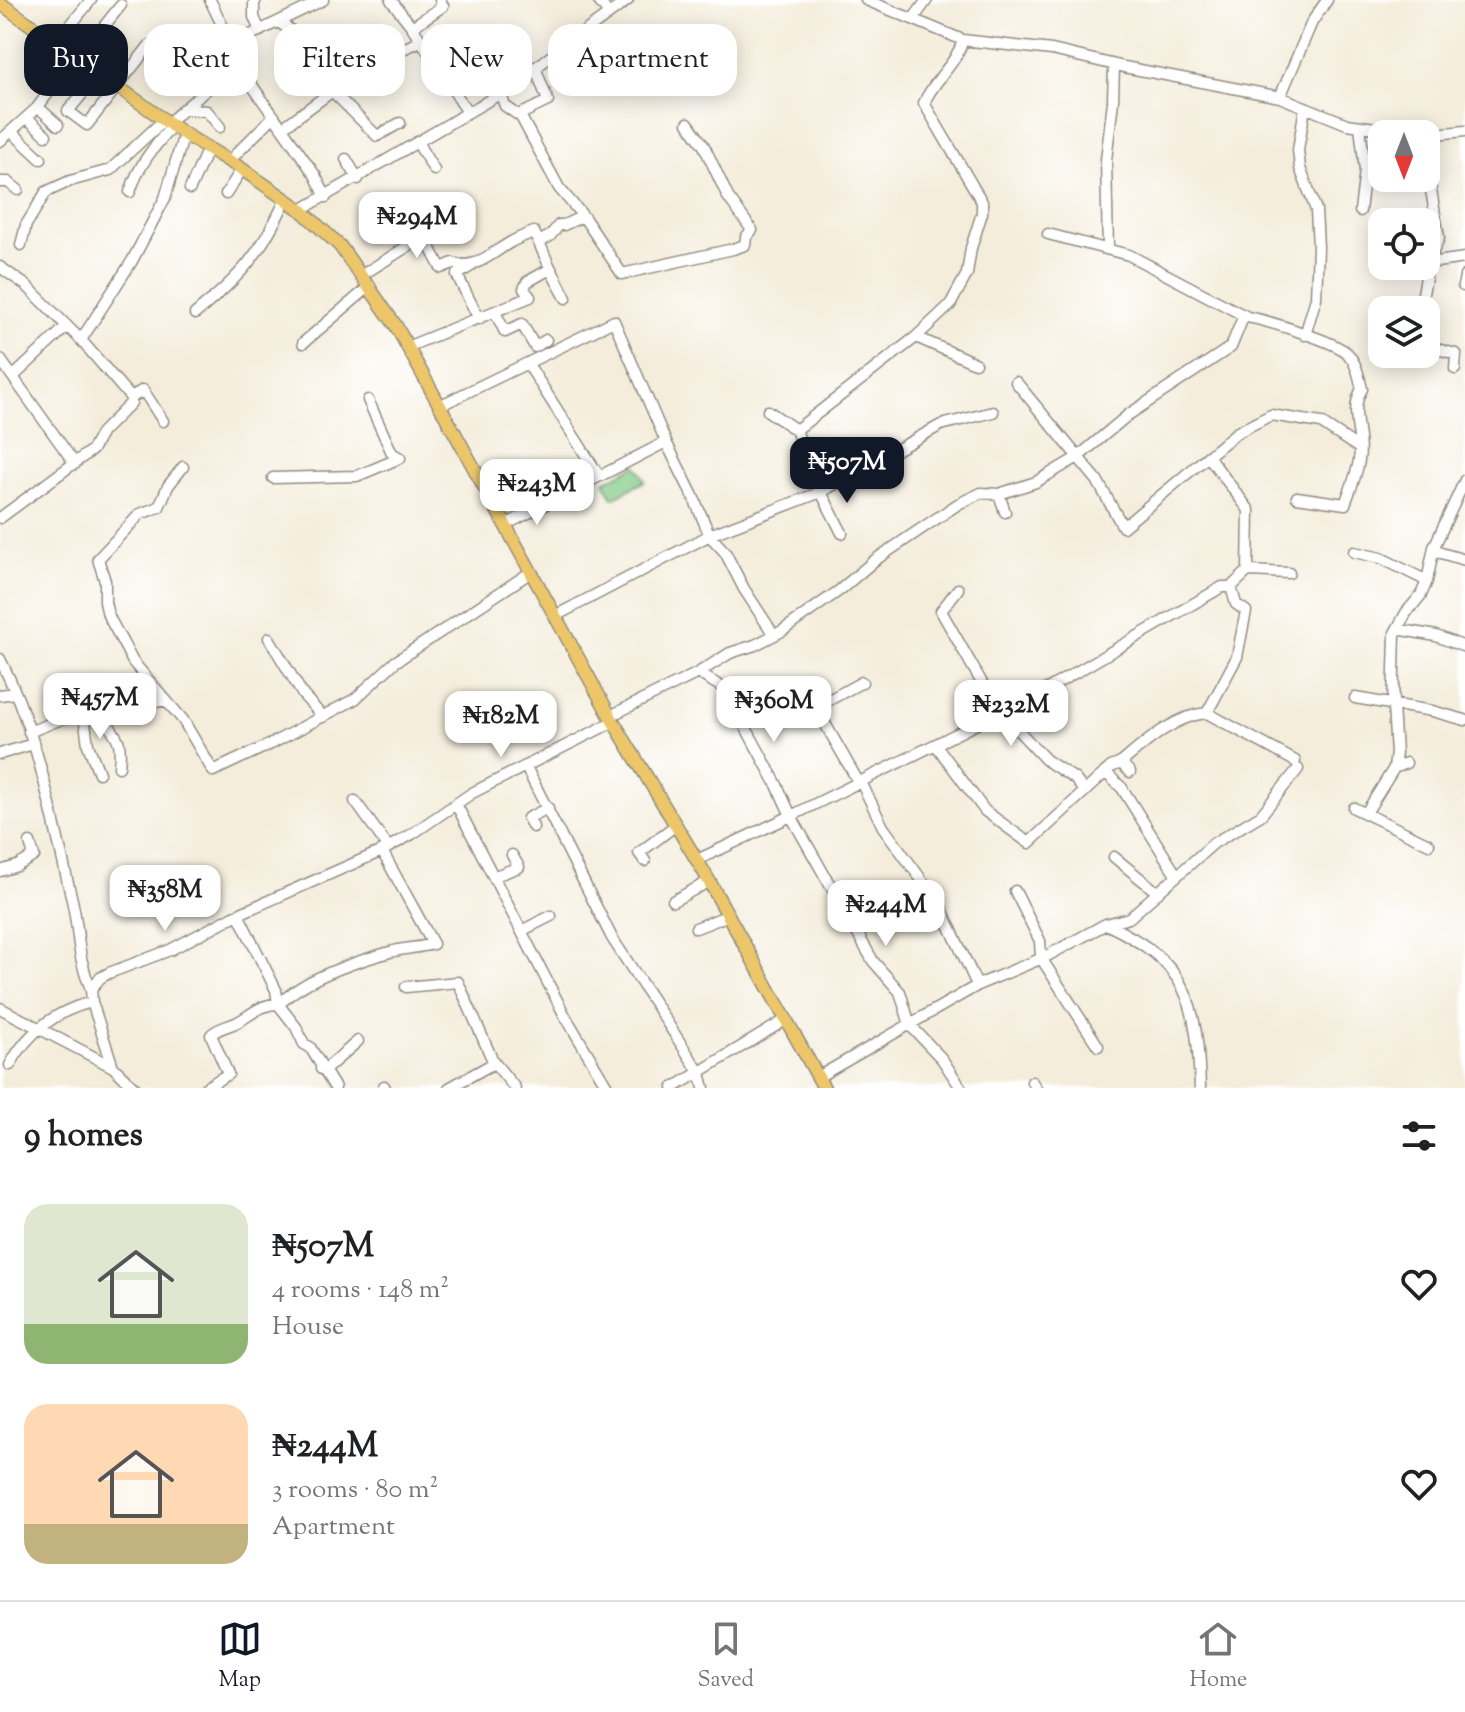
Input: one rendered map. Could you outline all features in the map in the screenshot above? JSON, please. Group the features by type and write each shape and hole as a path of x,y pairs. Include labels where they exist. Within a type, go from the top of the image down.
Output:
{"main road":[{"path":"0,3 29,24"},
{"path":"128,94 301,210 340,246 370,286 407,347 612,719 710,881 821,1083"}],"street":[{"path":"71,24 91,0"},
{"path":"256,0 254,17 260,31 323,0"},
{"path":"391,0 421,41 405,48"},
{"path":"412,27 443,6 440,0"},
{"path":"598,0 609,14"},
{"path":"532,69 628,0"},
{"path":"866,0 963,40 1052,50 1280,97 1347,124 1368,127"},
{"path":"913,19 927,0"},
{"path":"1280,97 1312,22 1327,0"},
{"path":"214,1 224,24"},
{"path":"106,24 121,5"},
{"path":"796,430 916,337 950,305 967,274 971,248 986,198 924,103 960,53 963,40"},
{"path":"128,74 144,53"},
{"path":"1108,248 1106,160 1114,65"},
{"path":"519,115 548,101 535,67"},
{"path":"258,94 315,175 326,197"},
{"path":"0,141 46,96"},
{"path":"78,96 68,111 87,125 111,96"},
{"path":"21,245 26,225 46,192 70,181 110,170 199,96"},
{"path":"282,128 325,96"},
{"path":"337,96 377,136 400,123"},
{"path":"457,96 467,111"},
{"path":"301,210 358,179 493,96"},
{"path":"501,96 505,106 519,115 559,188 583,216 622,274 745,245 746,237 752,230 728,197 704,146 688,123"},
{"path":"38,107 58,125"},
{"path":"1305,107 1298,150 1300,168 1316,210 1318,247 1316,298 1305,335"},
{"path":"183,109 212,108 220,127"},
{"path":"229,161 274,116"},
{"path":"27,118 46,135"},
{"path":"130,192 138,171 168,123"},
{"path":"1360,126 1365,170 1360,211"},
{"path":"1440,134 1465,131"},
{"path":"12,132 41,159"},
{"path":"81,340 132,261 165,198 184,134"},
{"path":"417,142 434,170"},
{"path":"190,189 208,148"},
{"path":"346,159 358,179"},
{"path":"226,194 242,169"},
{"path":"0,182 8,182 18,190"},
{"path":"195,314 245,270 266,241 286,199"},
{"path":"548,263 539,242 550,236 559,225 583,216"},
{"path":"407,347 479,319 530,297 524,289 527,282 550,269 566,298 534,232 512,241 457,275 479,319"},
{"path":"1048,234 1129,255 1244,315 1333,343 1347,352 1355,365 1362,389 1356,398 1360,457 1345,504 1297,497"},
{"path":"362,275 424,236 441,268 453,263 460,266 474,264"},
{"path":"1440,261 1465,258"},
{"path":"0,267 27,286 81,340 131,398 131,403 102,432 92,450 0,518"},
{"path":"303,343 370,286"},
{"path":"495,312 505,332 522,324 535,347 546,340"},
{"path":"91,989 109,973 170,950 238,914 385,849 472,793 526,767 730,653 774,635 814,610 875,560 958,504 981,493 999,494 1036,482 1078,457 1128,415 1231,347 1244,315"},
{"path":"439,406 614,321 710,536 725,552 744,589 774,635"},
{"path":"14,376 66,327"},
{"path":"916,337 975,363"},
{"path":"1440,350 1456,354 1455,369"},
{"path":"0,359 75,464"},
{"path":"523,363 599,476"},
{"path":"1016,382 1097,480 1123,527 1236,433 1271,415 1321,423 1359,448"},
{"path":"131,398 143,390 163,421"},
{"path":"273,478 357,476 400,458 392,453 368,400"},
{"path":"768,411 796,430 821,492 842,533"},
{"path":"555,616 710,536 821,492 941,425 993,412"},
{"path":"505,525 666,442"},
{"path":"697,860 1049,688 1222,587 1231,587 1248,571 1249,510 1208,456"},
{"path":"183,467 168,486 159,507 140,514 98,559 112,623 133,662 183,720 213,771 355,699 395,662 531,572"},
{"path":"1366,813 1370,802 1394,768 1393,657 1397,629 1421,595 1434,547 1465,480"},
{"path":"999,494 1005,512"},
{"path":"1434,547 1441,553 1465,560"},
{"path":"1354,552 1381,558 1427,581"},
{"path":"1248,571 1289,573"},
{"path":"1207,713 1237,657 1243,631 1246,611 1236,604 1231,587"},
{"path":"958,589 941,611 1000,713 1046,760 1075,779 1084,791"},
{"path":"1397,629 1436,636 1465,647"},
{"path":"269,638 303,695 323,717"},
{"path":"0,659 45,778 59,836 82,967 113,1067"},
{"path":"698,673 725,689 791,816 873,961 900,992 910,1025 942,1059 961,1088"},
{"path":"862,682 835,694 820,705 819,713 883,827 940,905 977,985"},
{"path":"0,695 15,693"},
{"path":"1355,698 1465,720"},
{"path":"29,732 64,718 166,700"},
{"path":"104,712 106,722 120,741 119,767"},
{"path":"821,1083 977,985 1041,958 1106,924 1129,918 1214,843 1261,815 1296,765 1207,713 1191,715 1105,772 1029,843 985,811 936,745"},
{"path":"84,715 88,745 99,773"},
{"path":"0,754 33,744"},
{"path":"1121,763 1130,772"},
{"path":"1394,768 1406,763"},
{"path":"526,767 612,938 700,1073 704,1088"},
{"path":"1105,772 1122,788 1177,876"},
{"path":"279,1005 285,997 331,973 387,953 433,944 385,849 355,801"},
{"path":"456,804 564,1014 608,1088"},
{"path":"533,827 528,818 548,808"},
{"path":"1354,808 1429,844"},
{"path":"645,861 639,853 676,825"},
{"path":"0,871 34,856 30,843"},
{"path":"495,876 519,867 512,855"},
{"path":"1114,857 1158,893"},
{"path":"673,901 710,881"},
{"path":"1015,891 1040,941 1041,958 1098,1046"},
{"path":"238,914 276,990 279,1005 335,1088"},
{"path":"696,928 729,915"},
{"path":"523,930 551,916"},
{"path":"1106,924 1145,945 1179,979 1193,1014 1200,1088"},
{"path":"406,987 458,982 494,1063 515,1088"},
{"path":"10,1065 24,1041 38,1029 67,1010 92,1002"},
{"path":"205,1088 228,1074 211,1035 219,1028 242,1020 272,1003 279,1005"},
{"path":"0,1008 113,1067 135,1088"},
{"path":"673,1088 787,1019"},
{"path":"321,1069 327,1068 358,1041"},
{"path":"449,1088 494,1063"}],"green space":[{"path":"636,465 645,481 613,498 604,482"}]}
